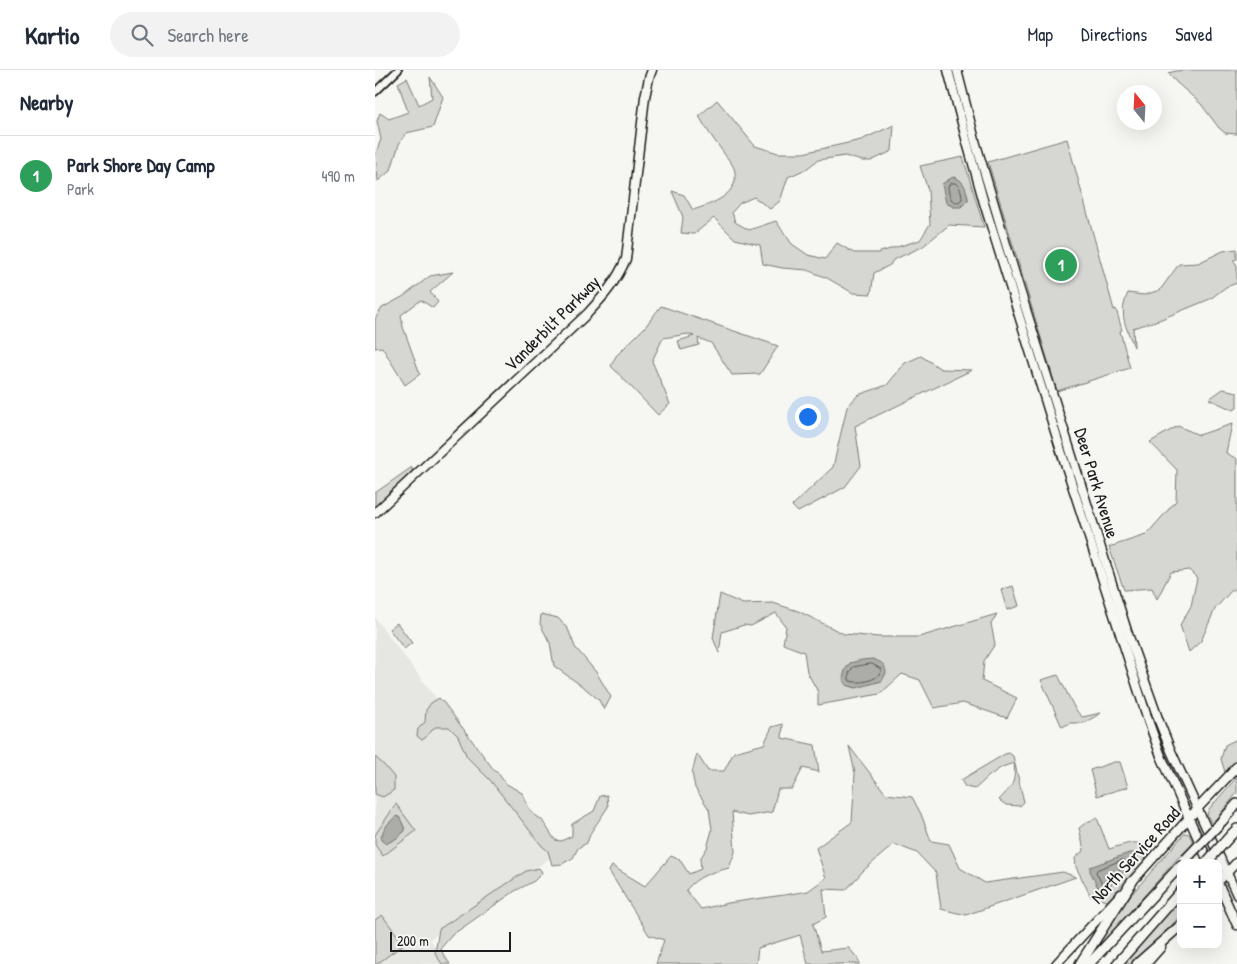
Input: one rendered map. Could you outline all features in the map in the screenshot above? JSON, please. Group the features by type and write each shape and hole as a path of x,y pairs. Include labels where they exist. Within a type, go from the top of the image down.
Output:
{"highway":[{"path":"1186,859 1237,804"},
{"path":"1210,859 1234,832"},
{"path":"1089,964 1177,869"},
{"path":"1080,964 1132,882"},
{"path":"1117,964 1177,896"},
{"path":"1137,964 1177,929"}],"main road":[{"name":"Vanderbilt Parkway","path":"375,514 587,314 603,298 619,274 625,259 645,97 652,70"},
{"name":"Deer Park Avenue","path":"948,70 967,146 984,203 1149,723 1161,756 1205,859"},
{"name":"Deer Park Avenue","path":"957,70 976,144 1018,284 1127,631 1171,751 1237,895"},
{"name":"North Service Road","path":"1056,964 1188,818 1236,768"},
{"path":"1222,878 1237,862"},
{"path":"1222,891 1237,925"},
{"path":"1145,964 1177,930"}],"street":[{"path":"375,92 398,70"}],"shaded area":[{"path":"1184,70 1237,70 1237,134 1225,133 1219,128 1201,104 1168,73"},
{"path":"430,77 443,97 433,127 406,133 399,144 391,170 378,181 376,153 381,139 377,121 380,113 389,119 408,112 398,83 407,78 419,105 432,98"},
{"path":"717,100 755,146 778,153 803,153 861,140 894,125 892,151 871,161 862,161 845,156 818,160 806,169 788,177 780,201 770,209 754,197 740,203 732,212 735,222 749,230 776,221 792,244 808,255 825,259 837,243 854,253 877,253 920,240 930,224 928,190 920,166 963,157 984,227 949,225 922,247 893,260 890,265 874,273 871,294 853,293 827,278 807,270 763,264 760,245 735,239 714,218 694,234 681,233 683,217 672,191 684,195 693,210 716,201 730,191 734,185 733,166 699,116","holes":["948,179 967,193 968,200 954,207 946,202 946,181"]},
{"path":"1067,139 1114,310 1116,309 1122,330 1120,331 1130,368 1057,391 988,162"},
{"path":"1237,249 1237,259 1233,260 1237,265 1237,283 1226,287 1210,299 1159,320 1133,328 1134,347 1123,314 1128,293 1144,295 1160,290 1179,264 1198,263 1223,251"},
{"path":"453,272 430,292 438,302 433,308 421,300 401,315 403,327 420,374 405,385 382,347 375,348 375,319 382,308 404,296 430,276"},
{"path":"661,306 778,346 760,374 732,375 711,343 698,338 699,345 681,350 678,341 694,336 688,334 663,338 652,361 670,404 658,415 611,366 616,356 645,327"},
{"path":"921,356 941,369 972,370 855,426 861,466 845,487 798,512 792,506 833,467 847,407 858,395 887,385 905,363"},
{"path":"1223,389 1237,392 1237,408 1233,410 1209,399"},
{"path":"1232,424 1226,453 1237,459 1237,588 1231,591 1215,609 1201,641 1189,652 1180,625 1191,606 1197,578 1189,570 1171,572 1157,599 1152,588 1124,590 1109,547 1146,535 1176,501 1177,470 1150,442 1178,426 1199,435"},
{"path":"412,467 412,473 375,507 375,493"},
{"path":"1013,586 1019,606 1007,610 1001,590"},
{"path":"720,594 743,604 773,603 798,611 844,634 879,637 919,637 997,614 991,624 995,644 984,661 982,681 1017,698 1007,718 963,703 934,708 920,680 902,674 880,694 818,705 818,692 807,672 804,652 783,644 786,627 776,613 751,626 744,625 722,632 719,653 713,638"},
{"path":"541,614 558,618 568,629 575,647 596,672 611,697 604,710 599,700 554,666 550,643 540,624"},
{"path":"375,618 555,855 430,939 446,964 375,964"},
{"path":"397,623 412,643 404,649 389,629"},
{"path":"1058,675 1075,709 1082,717 1101,713 1084,723 1070,723 1062,727 1041,680"},
{"path":"439,698 505,783 522,793 531,812 542,820 555,840 561,841 572,836 572,824 594,811 600,796 607,795 608,807 591,832 587,843 578,848 573,858 562,864 552,865 548,851 490,780 467,757 458,736 449,727 435,727 422,740 417,736 418,729 425,722 426,710 431,703"},
{"path":"783,724 782,738 815,745 819,772 803,768 792,789 778,789 772,812 748,816 732,812 735,852 729,868 700,878 686,890 701,909 808,891 826,878 816,848 852,822 855,773 849,746 886,794 912,797 921,814 931,841 949,844 960,868 985,883 1063,872 1076,877 966,915 941,909 936,873 917,853 894,844 863,871 846,890 823,889 826,917 813,924 821,951 849,948 860,964 808,964 800,935 758,948 756,964 656,964 664,940 649,935 609,871 612,866 645,886 671,856 680,860 689,874 701,869 700,859 707,848 712,830 709,809 695,788 692,773 697,754 708,771 724,771 734,752 764,744 772,727"},
{"path":"1237,739 1237,760 1225,772 1221,759 1225,745"},
{"path":"1009,753 1013,756 1024,802 1020,806 1006,805 999,800 1014,780 1014,763 1002,767 975,789 965,787 961,780"},
{"path":"375,757 394,777 394,790 383,797 375,794"},
{"path":"1114,762 1120,762 1128,787 1097,796 1090,770"},
{"path":"1237,777 1237,793 1212,824 1207,815 1209,809"},
{"path":"396,804 416,831 383,856 375,845 375,835"},
{"path":"1097,818 1109,849 1139,843 1144,845 1149,857 1107,901 1102,900 1096,894 1091,897 1076,867 1075,858 1084,850 1079,828"},
{"path":"1185,833 1189,834 1194,844 1177,859 1102,943 1096,947 1130,896"},
{"path":"539,868 542,872 534,881 515,891 452,935 441,948 450,964 442,964 435,953 439,929 526,871"},
{"path":"1177,902 1177,919 1132,964 1122,964"},
{"path":"382,915 404,944 375,964 375,920"}],"water":[{"path":"953,177 960,180 967,192 968,200 961,207 954,207 946,203 942,184"},
{"path":"873,659 885,667 886,673 882,681 856,688 846,685 843,679 845,670 850,663"},
{"path":"397,816 400,818 405,831 386,844 381,840 382,833 388,823"},
{"path":"1129,853 1138,853 1137,859 1101,894 1090,871 1090,867"}],"place":[{"name":"Park Shore Day Camp","path":"1061,265"}]}
